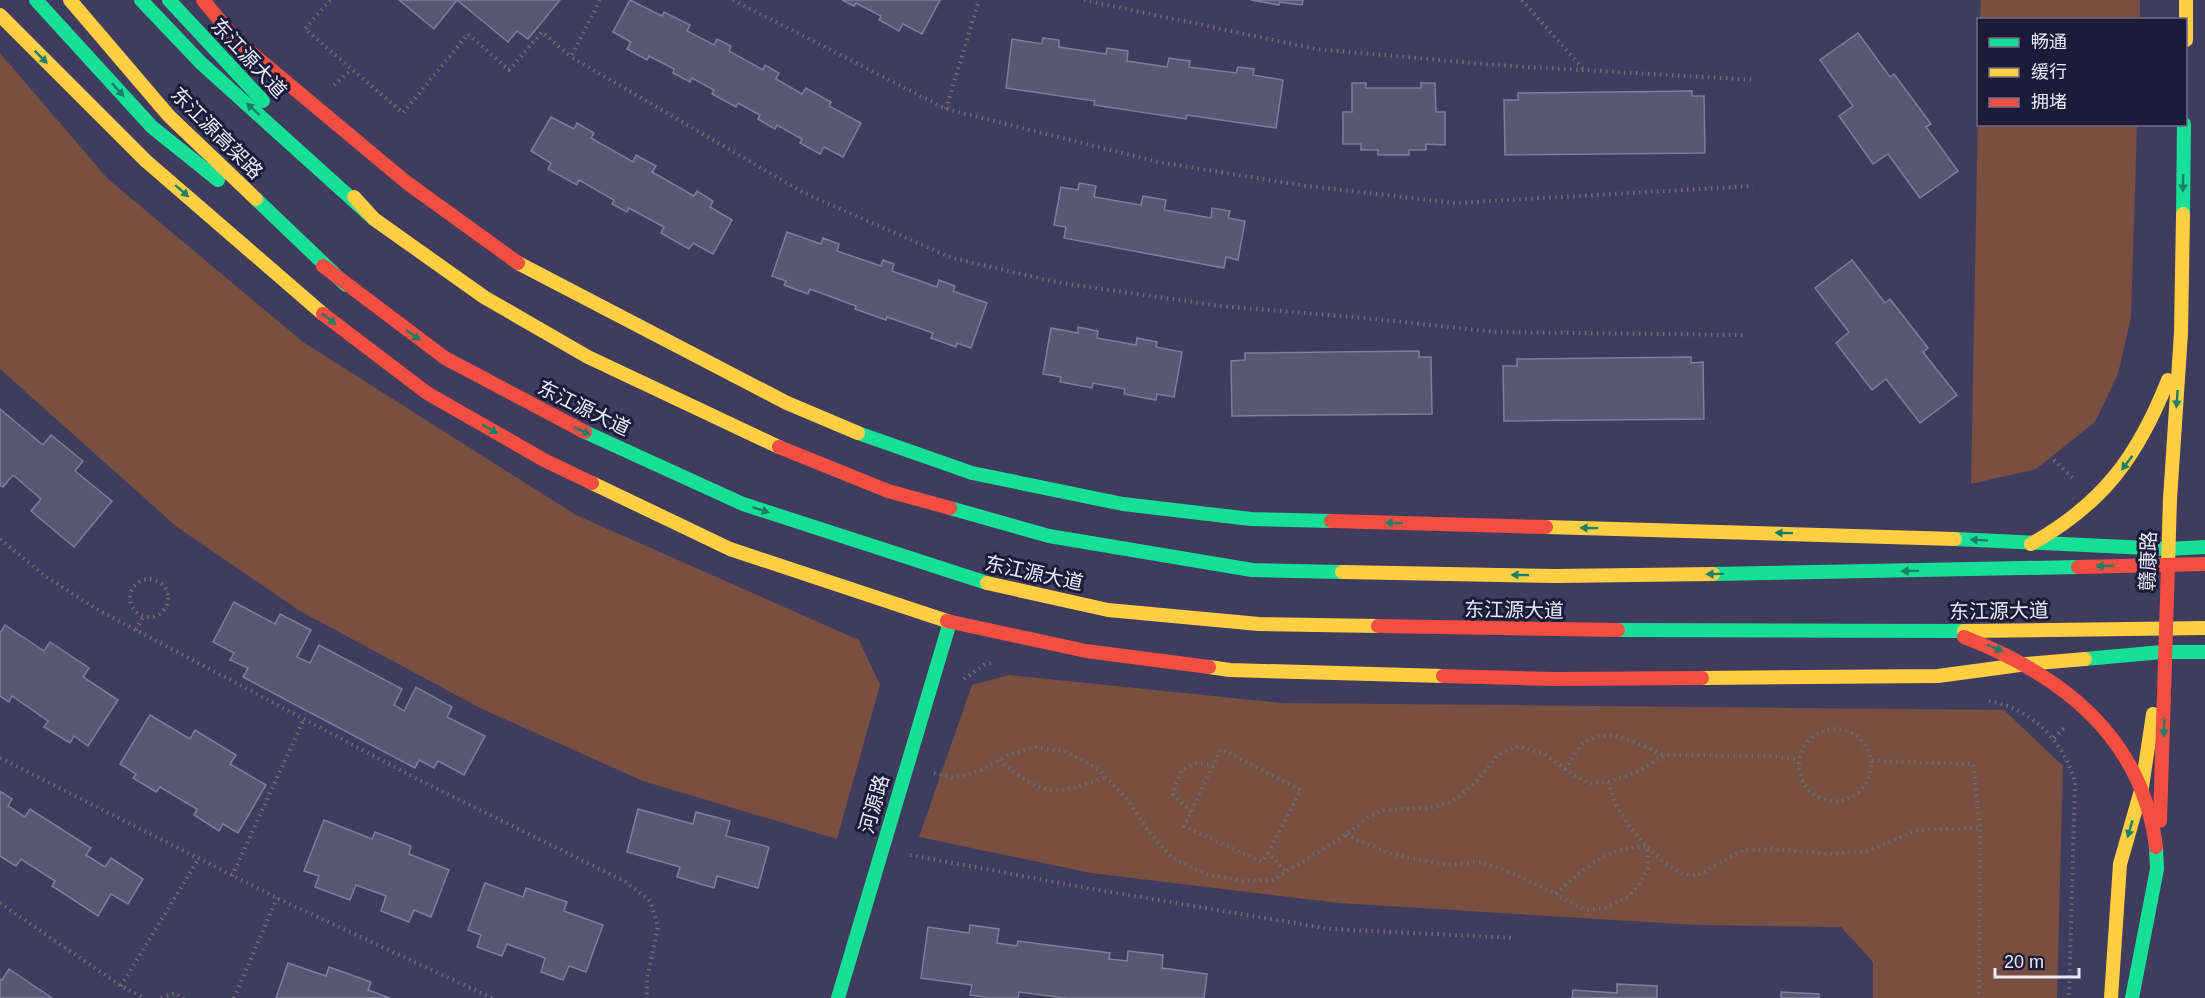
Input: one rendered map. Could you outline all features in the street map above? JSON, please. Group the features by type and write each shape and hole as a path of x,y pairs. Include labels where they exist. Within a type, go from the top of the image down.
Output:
{"main road":[{"name":"东江源大道","path":"36,0 152,127 346,285 445,358 569,424 743,504 973,580 1097,607 1259,624 1546,630 1939,631 2205,628"},
{"name":"东江源高架路","path":"69,0 169,116 346,285"},
{"name":"东江源高架路","path":"141,0 201,63 374,219"},
{"name":"东江源大道","path":"169,0 374,219 484,297 588,357 763,440 888,491 1049,536 1252,570 1556,576 1947,571 2205,564"},
{"path":"203,0 237,41 406,182 512,260 787,403 876,441 972,473 1123,504 1251,519 1902,536 2168,549 2205,547"},
{"path":"2186,0 2186,18"},
{"path":"0,15 146,161 326,316 427,393 544,460 730,549 950,622 1086,651 1230,670 1555,679 1938,676 2027,664 2164,652 2205,652"},
{"name":"赣康路","path":"2157,941 2168,549 2181,333 2184,126"},
{"path":"1947,571 1999,558 2034,543 2066,524 2113,481 2131,458 2159,407 2181,333"},
{"name":"河源路","path":"838,998 950,622"},
{"path":"1939,631 1966,637 1998,649 2056,683 2103,727 2142,787 2150,804 2158,861 2133,998"},
{"path":"2111,998 2120,864 2142,787 2164,652"}],"path":[{"path":"330,0 305,29 402,113 468,34 509,70 542,32 571,57 804,194 952,258 1060,283 1221,306 1496,332 1746,335"},
{"path":"571,57 600,0"},
{"path":"733,0 946,109 1158,162 1306,186 1456,203 1754,186"},
{"path":"946,109 979,0"},
{"path":"1084,0 1316,49 1495,65 1756,80"},
{"path":"1522,0 1584,70"},
{"path":"0,539 45,576 100,611 420,780 626,882 650,902 658,926 647,979 647,998"},
{"path":"157,580 164,585 167,593 166,609 152,618 143,616 135,612 131,604 130,595 133,587 140,581 157,580"},
{"path":"136,630 143,616"},
{"path":"959,687 973,670 984,664 996,662"},
{"path":"1981,699 2014,707 2029,716 2054,738 2070,767 2074,782 2068,998"},
{"path":"232,876 304,719"},
{"path":"1835,729 1848,731 1868,748 1872,761 1871,773 1862,789 1847,800 1835,802 1823,800 1812,794 1804,784 1799,772 1799,760 1803,747 1811,737 1823,731 1835,729"},
{"path":"1566,770 1583,744 1598,737 1618,736 1664,755 1771,756 1799,760"},
{"path":"907,761 932,773 952,778 980,771 1008,755 1036,747 1067,752 1099,770 1106,777 1128,800 1148,831 1172,858 1205,874 1243,881 1273,880 1346,836 1368,817 1383,810 1429,808 1452,802 1474,784 1499,754 1519,746 1546,755 1588,783 1608,782 1639,771 1664,755"},
{"path":"1221,749 1301,790 1262,862 1185,826 1191,812 1221,749"},
{"path":"0,758 277,898 492,998"},
{"path":"999,760 1023,780 1047,791 1075,789 1106,777"},
{"path":"1872,761 1973,764 1980,828 1979,998"},
{"path":"1191,812 1173,794 1178,776 1181,771 1195,763 1214,765"},
{"path":"1608,782 1616,805 1629,826 1666,864 1683,873 1698,874 1744,850 1772,849 1829,854 1868,851 1918,830 1980,828"},
{"path":"1346,836 1391,854 1447,865 1482,862 1512,873 1585,910 1605,908 1628,897 1639,885 1648,868 1647,847"},
{"path":"1556,894 1609,853 1631,846 1647,847"},
{"path":"1268,853 1286,871"},
{"path":"879,857 908,855 1329,929 1514,938"},
{"path":"122,986 200,858"},
{"path":"234,998 277,898"},
{"path":"0,903 122,986 145,998"},
{"path":"161,998 175,993 184,998"}],"shaded area":[{"path":"1981,0 2140,0 2140,18 1980,18"},
{"path":"0,53 108,179 303,342 576,515 859,640 880,685 837,839 643,781 480,708 300,611 177,527 0,369"},
{"path":"1978,126 2137,126 2131,317 2118,374 2095,422 2036,469 1971,484"},
{"path":"1009,675 1282,703 2004,710 2063,766 2057,998 1873,998 1873,962 1841,927 1696,925 1339,903 1091,873 919,837 972,685"}],"building":[{"path":"399,0 457,0 434,29"},
{"path":"457,0 560,0 528,39 517,31 508,42"},
{"path":"630,0 662,16 664,12 690,25 687,31 714,45 717,39 731,46 729,51 763,70 765,65 779,73 776,79 802,94 806,88 831,102 829,106 861,123 843,157 824,147 820,154 800,143 802,139 777,125 775,129 758,119 760,115 738,103 736,107 712,94 714,90 692,78 690,82 673,73 674,69 649,56 647,60 627,49 631,42 613,32"},
{"path":"842,0 940,0 922,34 903,24 899,31 879,20 881,16 856,3 854,6"},
{"path":"1251,0 1303,0 1302,5 1279,2 1279,5"},
{"path":"1858,33 1890,77 1894,74 1931,124 1926,127 1958,171 1920,198 1888,154 1873,164 1839,116 1853,106 1820,60"},
{"path":"1043,38 1059,40 1059,47 1106,54 1107,48 1128,51 1127,61 1167,67 1169,58 1190,61 1189,67 1236,73 1238,67 1254,69 1253,75 1283,80 1276,128 1187,115 1186,119 1094,105 1095,101 1006,88 1012,39 1042,44"},
{"path":"1352,83 1366,83 1366,88 1421,88 1421,83 1435,83 1436,112 1445,112 1445,145 1426,144 1426,150 1409,150 1409,155 1378,155 1378,150 1361,150 1361,144 1343,144 1343,112 1352,112"},
{"path":"1692,91 1692,96 1704,96 1705,153 1505,155 1504,100 1518,100 1518,93"},
{"path":"551,117 574,129 577,123 594,133 591,138 633,162 636,155 656,166 652,172 694,196 697,191 713,201 710,207 732,220 713,254 693,243 689,249 661,233 664,227 629,208 627,212 612,204 614,200 579,180 577,185 548,169 551,163 531,151"},
{"path":"1079,183 1096,186 1094,197 1141,205 1143,196 1166,200 1164,210 1211,218 1212,208 1230,211 1228,218 1245,221 1238,260 1226,257 1224,268 1064,238 1066,227 1054,225 1061,187 1078,190"},
{"path":"787,232 821,244 823,238 839,244 837,251 881,266 883,260 894,264 892,271 937,287 939,280 955,286 953,291 987,303 971,348 957,343 956,347 931,338 933,333 855,309 856,306 810,289 808,294 784,285 786,281 772,276"},
{"path":"1852,260 1885,303 1890,299 1928,348 1923,352 1957,395 1920,423 1886,379 1872,390 1836,343 1849,332 1815,288"},
{"path":"1078,327 1098,331 1097,338 1136,345 1137,338 1157,342 1156,347 1182,352 1174,397 1157,394 1156,400 1124,394 1125,389 1093,383 1092,388 1060,382 1061,377 1043,374 1051,328 1078,333"},
{"path":"1419,351 1419,357 1431,357 1432,414 1232,416 1231,361 1245,360 1245,353"},
{"path":"1691,357 1691,363 1703,362 1704,419 1504,421 1503,366 1517,366 1517,359"},
{"path":"0,409 43,445 51,435 83,461 75,471 112,501 74,547 31,511 41,499 13,475 3,487 0,485"},
{"path":"234,602 275,624 280,614 311,630 297,657 310,663 319,645 402,689 394,705 404,711 416,687 452,707 447,717 485,736 464,775 438,761 434,768 419,760 415,768 243,677 248,668 230,660 234,653 213,642"},
{"path":"5,625 44,651 50,642 89,668 83,677 118,700 88,746 74,736 70,743 44,727 48,721 12,696 9,702 0,696 0,633"},
{"path":"150,715 190,739 195,730 236,755 230,764 266,785 238,833 223,824 219,831 194,815 197,809 160,787 156,792 133,778 136,774 120,764"},
{"path":"0,791 12,799 8,806 25,817 30,809 91,848 86,855 105,867 111,858 143,879 128,904 111,894 98,916 52,886 55,881 21,859 16,866 0,856"},
{"path":"638,809 693,824 696,812 730,821 726,836 769,847 758,888 717,876 714,888 677,877 680,867 627,852"},
{"path":"324,820 372,839 375,832 411,846 409,854 449,870 431,917 414,910 409,922 381,911 386,896 356,885 350,900 315,887 319,876 304,871"},
{"path":"485,883 523,897 526,888 567,902 564,911 603,925 586,972 569,966 563,980 541,972 545,958 507,944 502,956 477,947 481,935 468,930"},
{"path":"970,925 999,929 997,943 1017,946 1018,941 1110,953 1109,959 1127,961 1128,951 1163,955 1162,968 1207,974 1204,998 1066,998 1019,992 1018,998 991,998 970,995 972,985 921,978 928,927 969,933"},
{"path":"288,963 326,976 329,967 371,982 368,990 390,998 276,998"},
{"path":"9,969 52,998 0,998 0,979 2,980"},
{"path":"1617,984 1657,986 1657,998 1572,998 1573,990 1617,993"},
{"path":"1781,992 1819,994 1819,998 1781,998"}],"traffic: fast":[{"path":"36,0 152,127 218,180"},
{"path":"141,0 201,63 374,219"},
{"path":"169,0 263,101"},
{"path":"2183,214 2184,126"},
{"path":"256,199 346,285"},
{"path":"585,432 743,504 987,583"},
{"path":"858,433 972,473 1123,504 1251,519 1331,521"},
{"path":"950,508 1049,536 1252,570 1342,572"},
{"path":"1955,539 2168,549 2205,547"},
{"path":"1713,574 2078,567"},
{"path":"838,998 950,622"},
{"path":"1618,630 1964,631"},
{"path":"2085,659 2162,652 2205,652"},
{"path":"2132,998 2157,869 2156,847"}],"traffic: slow":[{"path":"70,0 169,116 256,199"},
{"path":"2186,0 2186,18"},
{"path":"0,15 146,161 323,314"},
{"path":"354,197 374,219 484,297 588,357 779,447"},
{"path":"2168,565 2181,333 2183,214"},
{"path":"518,263 787,403 858,433"},
{"path":"2031,544 2079,512 2115,476 2144,432 2168,380"},
{"path":"592,483 730,549 947,621"},
{"path":"1546,527 1955,539"},
{"path":"1342,572 1556,576 1713,574"},
{"path":"987,583 1108,610 1259,624 1378,626"},
{"path":"1964,631 2205,628"},
{"path":"1702,678 1938,676 2085,659"},
{"path":"1209,667 1230,670 1443,676"},
{"path":"2111,998 2120,864 2142,787 2153,714"}],"traffic: jam":[{"path":"203,0 237,41 406,182 518,263"},
{"path":"323,266 445,358 585,432"},
{"path":"323,314 427,393 544,460 592,483"},
{"path":"779,447 888,491 950,508"},
{"path":"1331,521 1546,527"},
{"path":"2078,567 2205,564"},
{"path":"2160,821 2168,565"},
{"path":"947,621 1086,651 1209,667"},
{"path":"1378,626 1618,630"},
{"path":"1964,637 2000,652 2033,670 2064,691 2092,715 2115,742 2134,773 2148,808 2156,847"},
{"path":"1443,676 1555,679 1702,678"}]}
